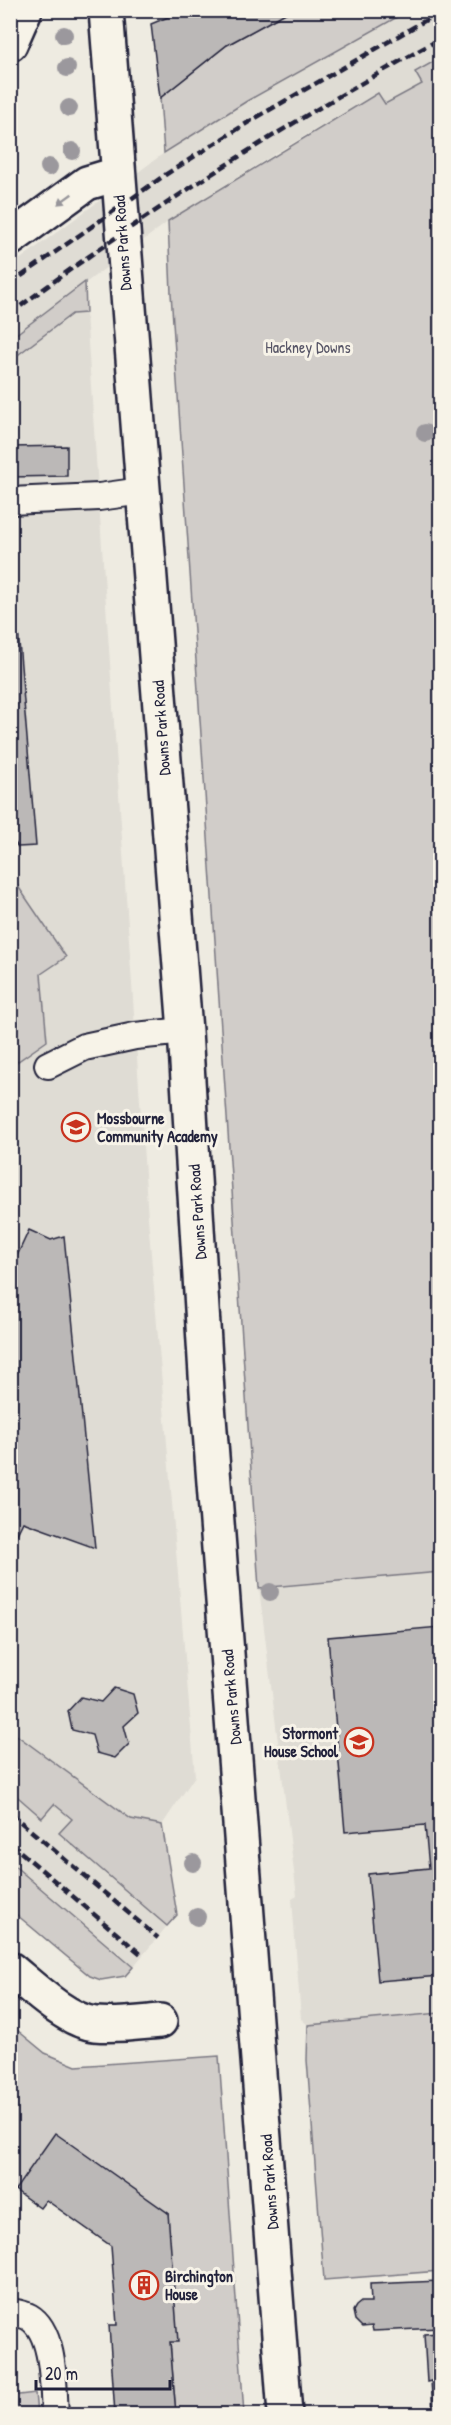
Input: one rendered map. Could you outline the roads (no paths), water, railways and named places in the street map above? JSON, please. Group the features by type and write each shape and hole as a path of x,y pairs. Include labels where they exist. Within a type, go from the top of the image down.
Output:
{"street":[{"path":"10,44 25,10"},
{"name":"Downs Park Road","path":"106,10 185,1031 207,1391 285,2415"},
{"path":"10,239 87,183 117,174"},
{"path":"10,1969 81,2020 94,2024 160,2021"}],"lane":[{"path":"10,501 142,491"},
{"path":"48,1065 84,1047 135,1036 185,1031"},
{"path":"10,2312 30,2317 45,2335 51,2361 55,2415"}],"railway":[{"path":"10,284 165,175 252,120 440,12"},
{"path":"10,314 114,239 220,169 329,102 440,39"},
{"path":"10,1813 158,1938"},
{"path":"10,1843 142,1955"}],"place":[{"name":"Mossbourne Community Academy","path":"76,1127"},
{"name":"Stormont House School","path":"359,1742"},
{"name":"Birchington House","path":"144,2285"}],"park label":[{"name":"Hackney Downs","path":"308,347"}]}
